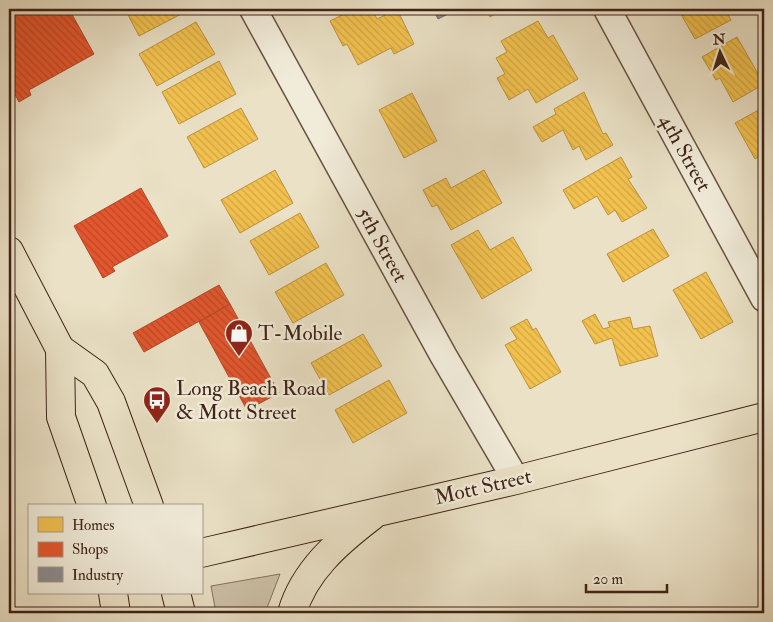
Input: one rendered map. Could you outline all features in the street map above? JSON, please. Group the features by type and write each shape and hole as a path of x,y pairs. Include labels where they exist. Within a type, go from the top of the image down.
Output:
{"main road":[{"path":"9,251 60,349 61,417 91,504"},
{"path":"60,349 96,374 111,402 148,504"},
{"name":"Mott Street","path":"202,553 516,480 764,417"},
{"path":"292,613 304,584 314,569 332,549 379,511"},
{"path":"112,594 116,613"},
{"path":"176,594 181,613"}],"street":[{"name":"5th Street","path":"253,9 443,355 516,480"},
{"name":"4th Street","path":"607,9 764,298"}],"shaded area":[{"path":"280,574 265,613 216,613 211,586"}],"building: Homes":[{"path":"125,9 189,9 189,10 139,36"},
{"path":"354,9 372,9 377,19 397,9 414,44 394,54 391,48 358,65 347,44 343,46 330,21"},
{"path":"486,9 504,9 490,17"},
{"path":"678,9 725,9 731,20 695,39"},
{"path":"538,21 548,38 553,35 578,79 536,103 528,89 509,100 497,78 505,74 496,58 507,52 501,41"},
{"path":"196,22 215,54 157,86 139,54"},
{"path":"737,37 764,84 733,102 720,78 716,80 702,57"},
{"path":"219,61 236,94 179,124 162,92"},
{"path":"584,92 603,134 606,133 613,145 586,160 579,146 573,150 563,130 542,142 533,127 556,114 554,109"},
{"path":"412,93 437,141 404,158 379,110"},
{"path":"764,107 764,154 755,159 735,123"},
{"path":"241,108 258,139 204,168 187,137"},
{"path":"621,157 632,177 628,179 647,208 622,222 615,210 608,215 597,196 574,209 563,190"},
{"path":"275,170 293,203 240,233 221,200"},
{"path":"484,170 502,203 451,230 437,205 432,207 423,190 446,178 451,188"},
{"path":"300,213 319,247 269,275 250,241"},
{"path":"653,229 669,256 623,282 607,254"},
{"path":"478,230 490,250 513,237 532,270 482,299 451,245"},
{"path":"326,263 344,295 293,323 275,292"},
{"path":"706,272 733,322 701,339 673,290"},
{"path":"595,314 603,329 610,327 608,322 630,317 633,329 650,326 658,356 620,366 612,338 595,344 582,321"},
{"path":"527,319 533,330 536,328 561,372 530,389 505,345 517,339 510,328"},
{"path":"363,334 382,366 329,395 311,363"},
{"path":"389,380 407,413 353,443 335,410"}],"building: Shops":[{"path":"9,9 69,9 94,54 29,90 31,95 19,102 9,83"},
{"path":"141,188 168,236 112,267 115,271 103,278 74,226"},
{"path":"219,285 230,304 144,352 133,333"},
{"name":"T-Mobile","path":"230,304 279,393 247,410 199,322"}],"building: Industry":[{"path":"433,9 458,9 438,19"}],"place":[{"name":"T-Mobile","path":"239,357"},
{"name":"Long Beach Road & Mott Street","path":"157,424"}]}
